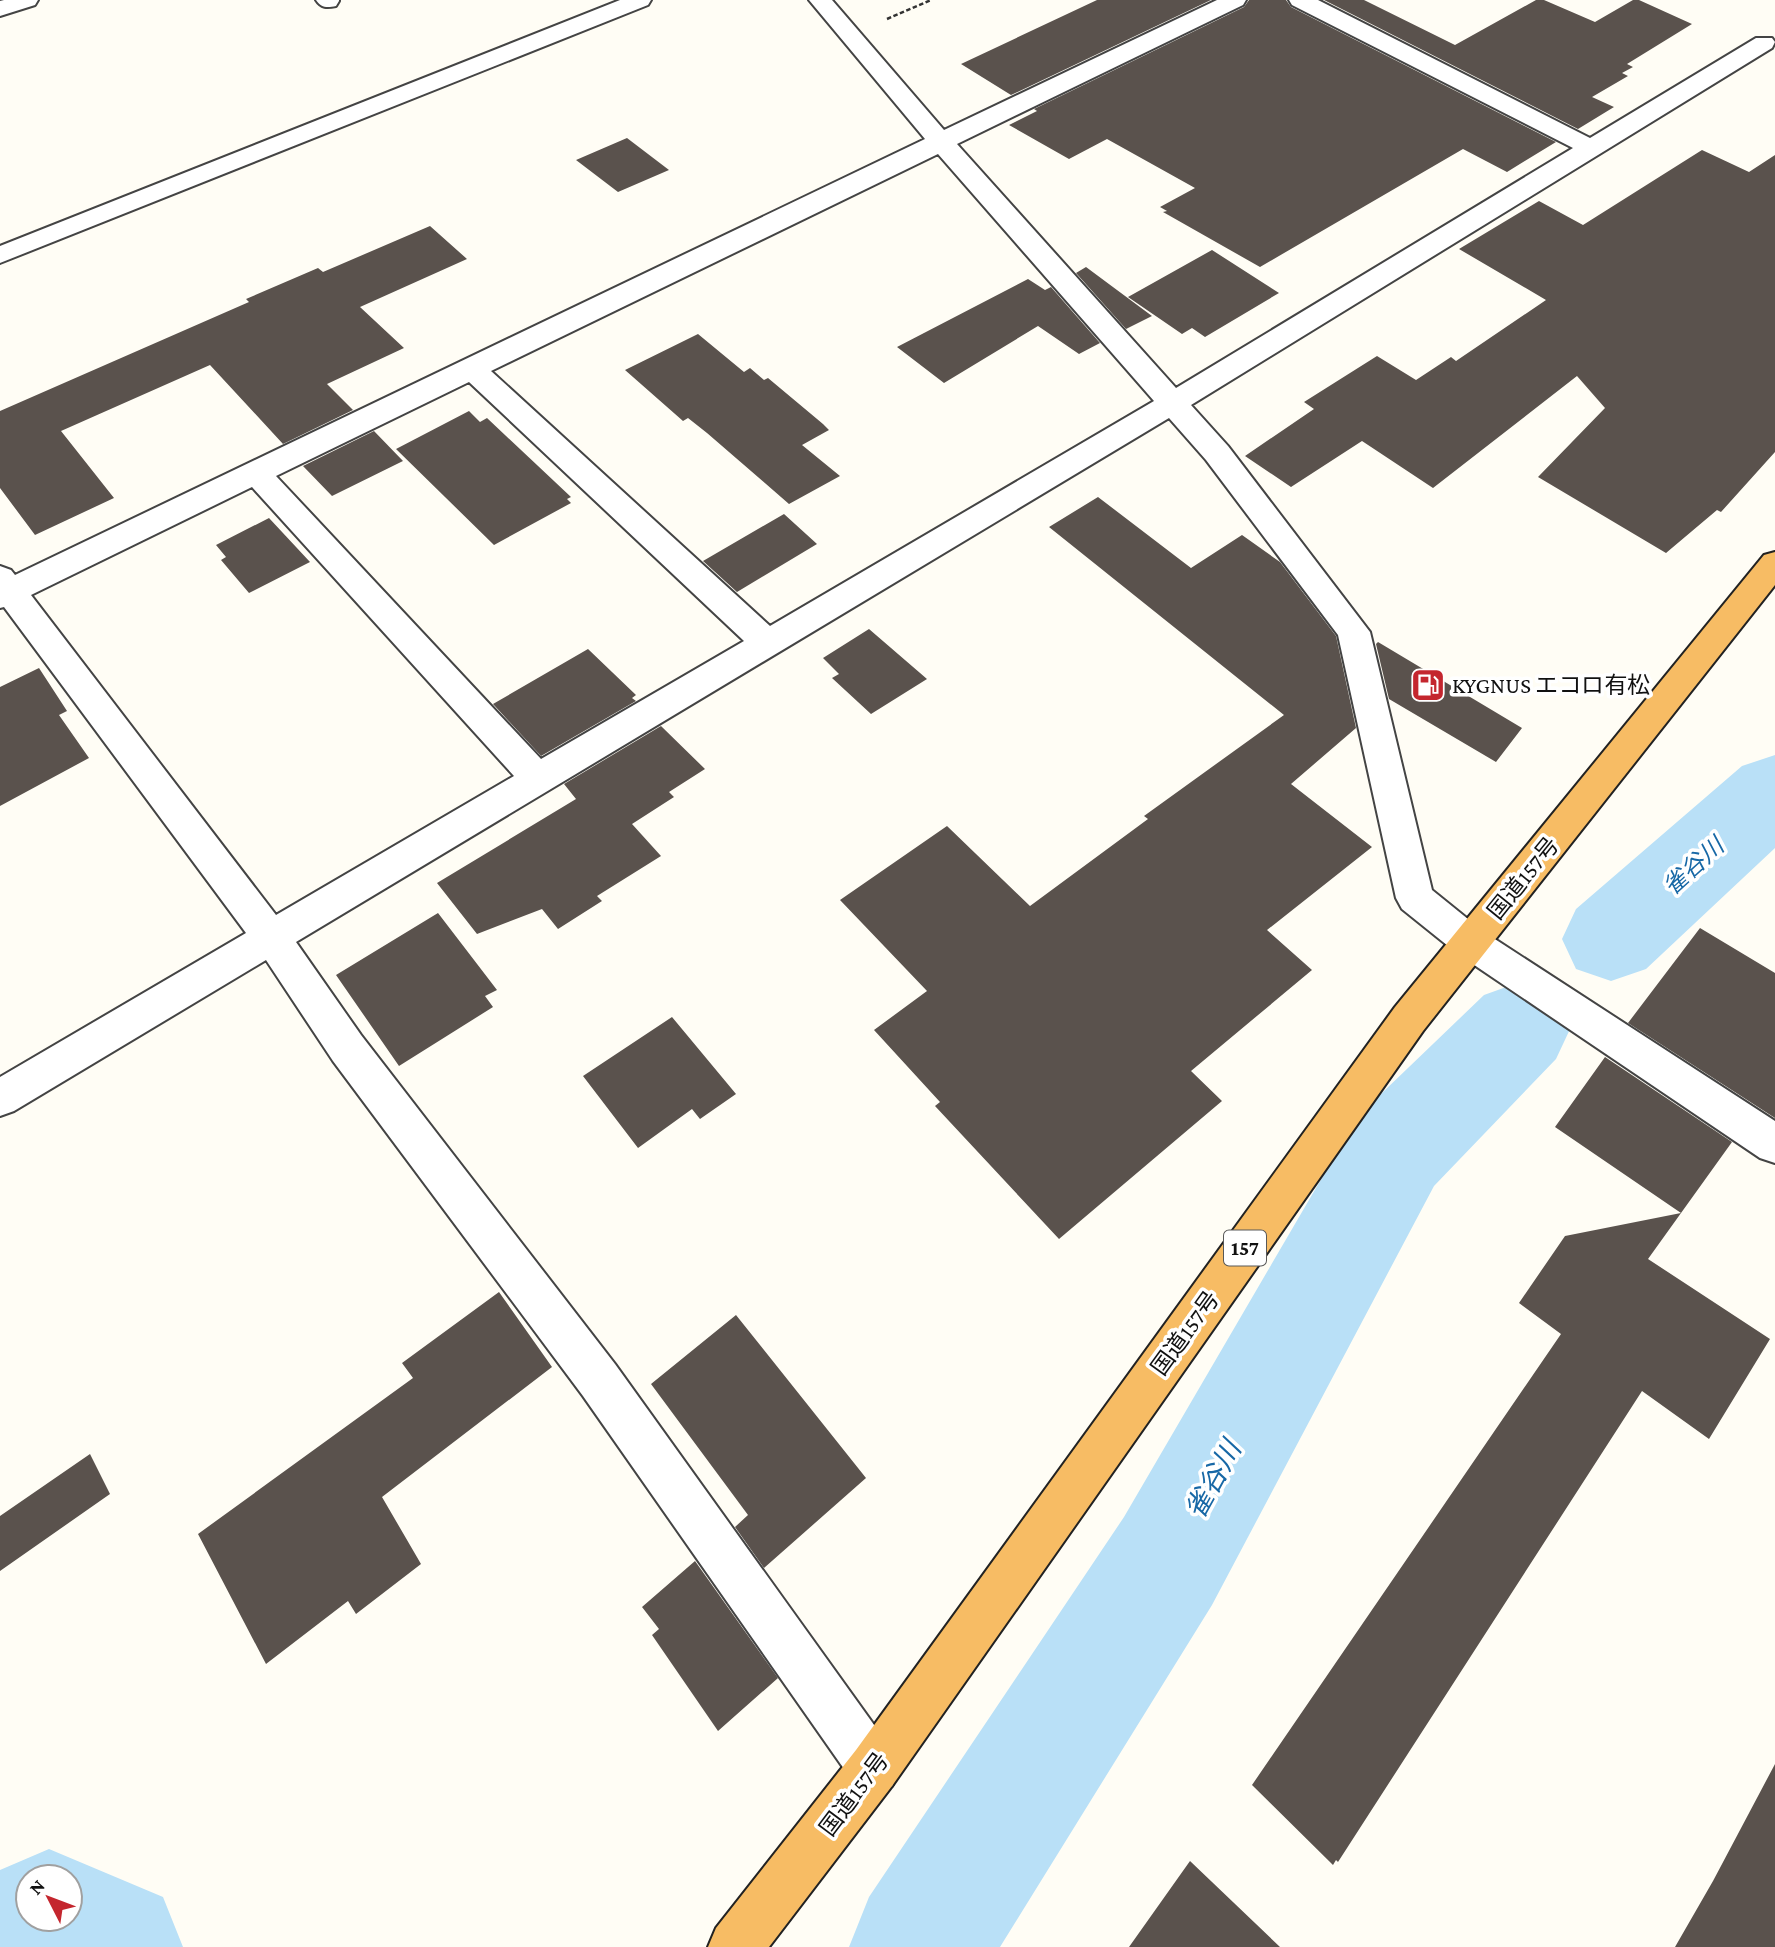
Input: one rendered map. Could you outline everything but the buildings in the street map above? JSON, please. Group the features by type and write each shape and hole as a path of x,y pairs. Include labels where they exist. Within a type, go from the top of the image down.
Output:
{"highway":[{"name":"国道157号","path":"735,1947 874,1768 1401,1030 1775,563"}],"street":[{"path":"0,9 27,0"},
{"path":"0,255 572,14 640,0"},
{"path":"820,0 940,141 1217,453 1354,632 1415,898 1471,943 1775,1144"},
{"path":"874,1768 599,1380 347,1048 271,937 3,588 255,472 1235,0"},
{"path":"1300,0 1591,148"},
{"path":"0,1098 1172,403 1764,43"},
{"path":"471,368 767,643"},
{"path":"255,472 538,779"}],"path":[{"path":"851,35 931,0"}],"waterway":[{"name":"雀谷川","path":"1611,939 1775,792"},
{"name":"雀谷川","path":"919,1947 1168,1561 1396,1151 1520,1027"},
{"name":"雀谷川","path":"81,1933 113,1947"}],"place":[{"name":"KYGNUS エコロ有松","path":"1428,685"}]}
